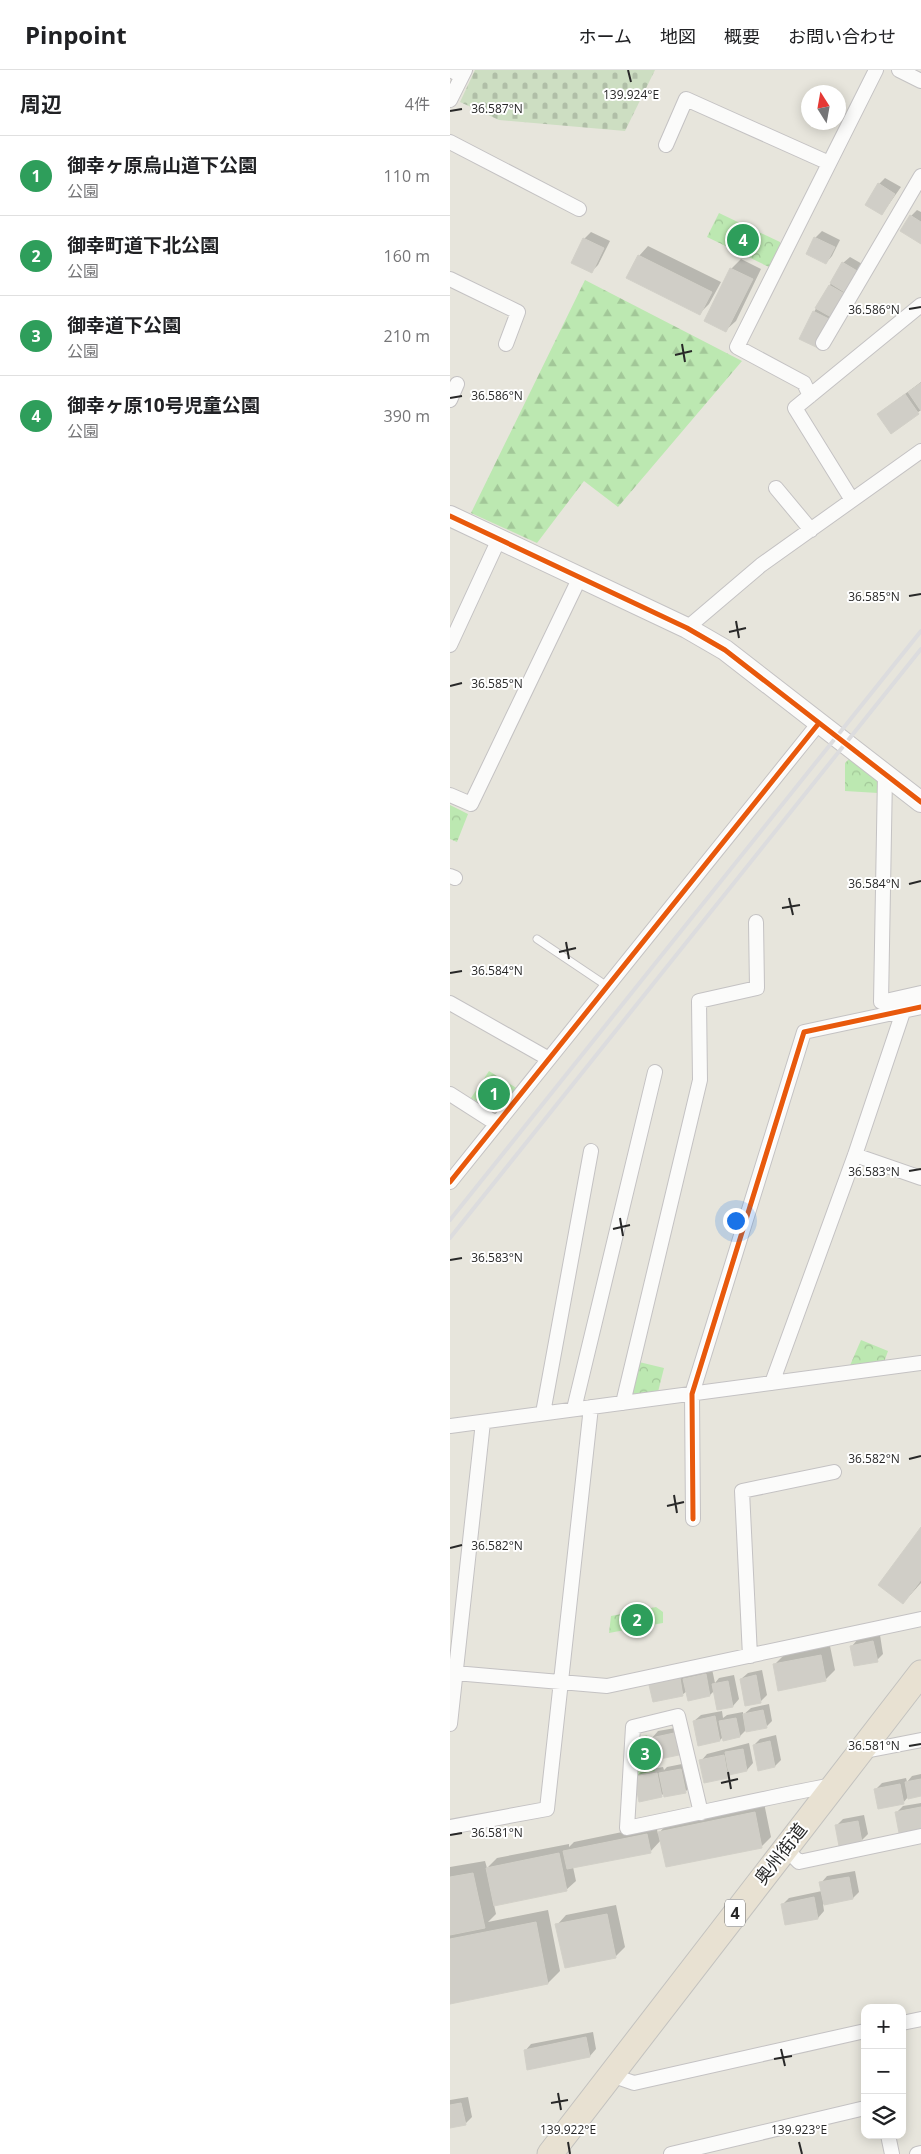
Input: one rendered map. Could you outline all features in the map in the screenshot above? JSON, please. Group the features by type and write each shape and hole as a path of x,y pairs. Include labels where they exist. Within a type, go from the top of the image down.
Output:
{"highway":[{"name":"奥州街道","path":"550,2154 921,1673"}],"street":[{"path":"810,396 804,383 737,348 876,70"},
{"path":"899,70 921,81"},
{"path":"450,100 459,72"},
{"path":"666,145 686,99 829,163"},
{"path":"450,142 579,209"},
{"path":"823,343 921,176"},
{"path":"450,279 518,312 506,344"},
{"path":"852,500 795,408 921,305"},
{"path":"450,400 457,384"},
{"path":"687,628 761,565 921,451"},
{"path":"776,488 811,530"},
{"path":"450,516 687,628 725,650 921,802"},
{"path":"450,645 499,539"},
{"path":"450,795 471,804 580,577"},
{"path":"450,1181 819,723"},
{"path":"885,775 881,1002 921,993"},
{"path":"623,1403 700,1080 699,1001 757,988 756,922"},
{"path":"450,1003 549,1059"},
{"path":"693,1519 692,1394 804,1032 921,1008"},
{"path":"772,1383 855,1155 902,1012"},
{"path":"574,1409 654,1072"},
{"path":"450,1094 497,1124"},
{"path":"543,1413 590,1151"},
{"path":"855,1155 921,1178"},
{"path":"450,1426 921,1363"},
{"path":"450,1827 547,1809 591,1407"},
{"path":"450,1724 483,1422"},
{"path":"750,1656 742,1491 834,1472"},
{"path":"456,1673 562,1684 607,1686 921,1619"},
{"path":"700,1813 678,1716 633,1727 627,1828 700,1813 834,1785"},
{"path":"860,1752 921,1740"},
{"path":"785,1848 798,1862 921,1836"},
{"path":"906,2022 921,2019"},
{"path":"611,2075 634,2083 861,2032"},
{"path":"671,2154 861,2109"},
{"path":"889,2139 892,2154"},
{"path":"917,2154 921,2153"}],"lane":[{"path":"537,939 607,986"}],"green space":[{"path":"475,70 655,70 625,131 499,120 460,102"},
{"path":"719,213 780,242 781,250 771,268 707,237"},
{"path":"585,280 742,361 618,507 584,481 537,543 471,513"},
{"path":"849,759 878,781 878,793 845,791 845,763"},
{"path":"450,805 468,814 457,842 450,839"},
{"path":"489,1071 518,1089 504,1109 494,1111 471,1098"},
{"path":"861,1340 888,1351 883,1365 848,1370"},
{"path":"639,1362 664,1368 657,1396 636,1399 631,1393"},
{"path":"656,1607 663,1612 663,1623 609,1633 611,1616"},
{"path":"647,1735 655,1771 637,1775 641,1737"}],"building":[{"path":"878,183 895,194 882,215 865,205"},
{"path":"910,215 921,222 921,244 900,231"},
{"path":"814,237 835,247 826,264 806,254"},
{"path":"583,238 604,248 592,273 571,263"},
{"path":"638,255 712,292 700,315 626,278"},
{"path":"842,262 859,272 846,293 830,283"},
{"path":"730,268 753,279 726,332 704,321"},
{"path":"829,285 845,294 831,317 815,308"},
{"path":"813,311 831,320 818,348 799,339"},
{"path":"921,383 921,411 908,392"},
{"path":"905,394 919,414 891,434 877,414"},
{"path":"921,1527 921,1580 903,1604 878,1585"},
{"path":"873,1641 878,1662 854,1666 850,1646"},
{"path":"821,1655 826,1681 778,1691 773,1664"},
{"path":"706,1674 710,1696 688,1701 683,1679"},
{"path":"756,1675 761,1703 745,1706 740,1679"},
{"path":"680,1678 683,1696 653,1702 649,1685"},
{"path":"728,1681 733,1707 717,1710 712,1684"},
{"path":"763,1710 767,1728 746,1732 743,1714"},
{"path":"715,1716 720,1741 698,1746 693,1721"},
{"path":"736,1718 740,1737 723,1741 719,1721"},
{"path":"674,1733 679,1755 655,1760 651,1738"},
{"path":"770,1741 775,1767 758,1771 753,1745"},
{"path":"743,1749 747,1771 729,1775 725,1752"},
{"path":"724,1755 728,1778 704,1783 699,1760"},
{"path":"681,1769 686,1793 664,1797 659,1773"},
{"path":"657,1773 662,1797 639,1802 634,1777"},
{"path":"921,1779 921,1796 908,1799 905,1782"},
{"path":"900,1784 904,1804 878,1809 874,1789"},
{"path":"921,1807 921,1829 899,1833 895,1812"},
{"path":"755,1812 762,1848 666,1867 658,1832"},
{"path":"858,1821 862,1842 839,1846 835,1825"},
{"path":"647,1834 651,1853 567,1869 563,1851"},
{"path":"559,1853 567,1891 494,1906 486,1868"},
{"path":"473,1873 485,1928 450,1935 450,1877"},
{"path":"849,1877 853,1899 824,1905 819,1882"},
{"path":"814,1897 818,1919 785,1925 781,1904"},
{"path":"607,1914 616,1958 565,1968 555,1924"},
{"path":"536,1922 548,1984 450,2004 450,1939"},
{"path":"586,2037 590,2057 527,2070 524,2050"},
{"path":"461,2103 466,2125 450,2128 450,2105"}],"railway":[{"path":"450,1220 921,631"},
{"path":"450,1238 921,649"}],"cycle path":[{"path":"450,516 687,628 725,650 921,802"},
{"path":"450,1182 819,723"},
{"path":"693,1519 692,1394 804,1032 921,1007"}],"place":[{"name":"御幸ヶ原10号児童公園","path":"743,240"},
{"name":"御幸ヶ原烏山道下公園","path":"494,1094"},
{"name":"御幸町道下北公園","path":"637,1620"},
{"name":"御幸道下公園","path":"645,1754"}]}
